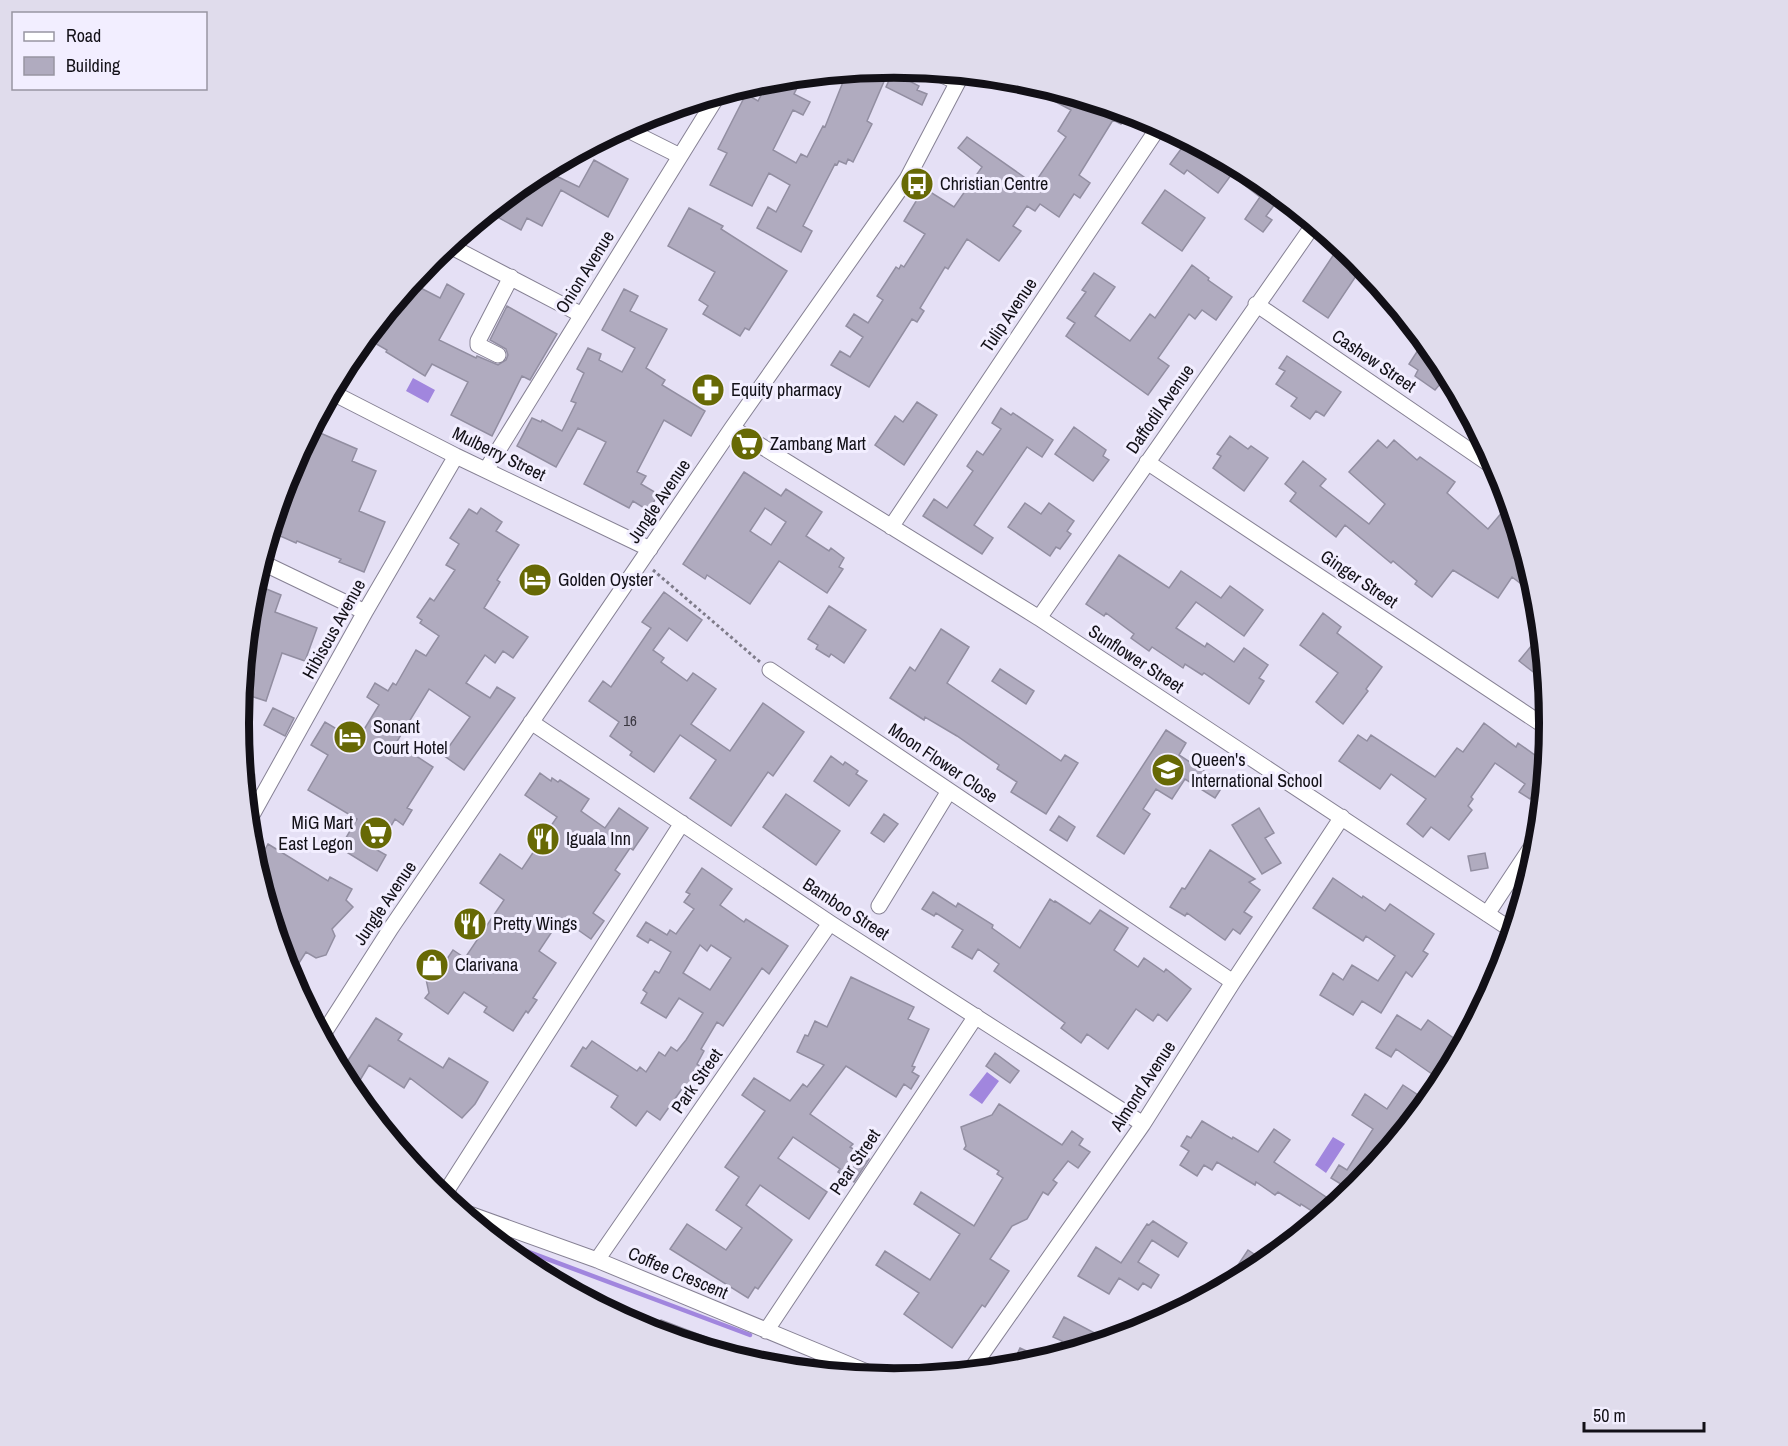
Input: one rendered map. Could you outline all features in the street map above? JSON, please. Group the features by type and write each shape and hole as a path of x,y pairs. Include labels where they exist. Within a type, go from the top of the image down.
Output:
{"street":[{"name":"Jungle Avenue","path":"327,1029 398,918 531,722 732,428 907,178 958,82"},
{"name":"Onion Avenue","path":"486,470 712,104"},
{"path":"634,133 680,156"},
{"name":"Tulip Avenue","path":"891,527 1154,133"},
{"name":"Daffodil Avenue","path":"1039,618 1310,230"},
{"path":"457,249 582,315"},
{"path":"498,355 478,345 478,341 511,277"},
{"name":"Cashew Street","path":"1256,304 1482,459"},
{"name":"Mulberry Street","path":"338,396 486,470 646,555"},
{"name":"Sunflower Street","path":"732,428 1039,618 1506,926"},
{"name":"Hibiscus Avenue","path":"255,809 365,612 456,456"},
{"name":"Ginger Street","path":"1147,462 1539,722"},
{"path":"269,566 365,612"},
{"name":"Moon Flower Close","path":"770,670 1233,982"},
{"name":"Bamboo Street","path":"531,722 830,923 1143,1124"},
{"path":"879,906 949,791"},
{"name":"Almond Avenue","path":"976,1362 1143,1124 1233,982 1342,818"},
{"path":"448,1189 681,824"},
{"path":"1487,914 1525,856"},
{"name":"Park Street","path":"597,1260 830,923"},
{"name":"Pear Street","path":"766,1331 976,1016"},
{"name":"Coffee Crescent","path":"482,1219 597,1260 855,1367"}],"path":[{"path":"646,555 770,670"}],"shaded area":[{"path":"413,378 435,390 428,403 406,391"},
{"path":"987,1072 999,1081 982,1104 969,1095"},
{"path":"1333,1137 1345,1144 1326,1173 1315,1165"}],"building":[{"path":"890,78 898,80 904,78 919,86 917,90 927,94 922,105 886,87"},
{"path":"885,79 867,121 872,124 853,162 848,159 846,164 839,161 837,165 835,164 803,226 812,231 801,252 757,228 768,207 776,212 790,185 769,173 752,206 710,185 727,153 718,149 745,96 758,101 763,91 798,86 794,94 810,102 803,115 793,110 773,150 796,163 801,154 807,157 823,126 825,127 844,80"},
{"path":"1044,96 1123,120 1121,124 1113,120 1079,175 1090,183 1080,198 1074,194 1059,217 1040,204 1035,211 1027,206 1013,226 1021,231 999,261 967,239 948,269 945,267 920,308 924,311 917,322 912,319 869,387 831,365 840,351 850,357 863,337 846,326 854,314 868,323 883,300 877,296 896,267 899,269 901,265 904,267 925,234 904,221 924,188 954,207 982,167 958,148 967,137 1034,184 1066,137 1058,131 1071,110"},
{"path":"1183,147 1216,164 1276,203 1266,216 1272,220 1263,232 1245,219 1260,197 1231,175 1218,193 1187,170 1184,174 1170,164"},
{"path":"594,160 628,179 608,217 561,190 542,226 527,218 521,230 495,216 555,175 579,187"},
{"path":"1165,190 1205,218 1182,251 1142,223"},
{"path":"689,208 723,226 721,229 787,271 749,330 745,328 740,336 703,314 708,306 699,300 715,272 668,246"},
{"path":"1335,253 1356,276 1328,318 1303,301"},
{"path":"1192,265 1232,297 1216,320 1202,310 1195,319 1189,314 1158,358 1169,366 1148,395 1066,336 1075,323 1067,318 1086,292 1082,290 1094,273 1115,287 1095,316 1130,341 1150,314 1155,318"},
{"path":"447,284 464,294 439,340 476,358 477,356 498,365 506,360 508,355 506,349 490,340 507,306 557,334 530,380 522,376 492,436 451,415 468,382 432,364 425,376 386,352 387,350 374,342 409,298 419,287 440,298"},
{"path":"624,289 638,296 630,311 667,329 646,368 665,380 662,385 705,411 691,436 664,420 637,472 646,476 641,484 658,494 649,511 633,501 629,508 584,484 606,442 578,428 556,467 517,446 532,418 541,422 542,420 562,431 576,403 571,401 584,373 577,369 588,348 601,354 599,360 622,372 635,348 602,330"},
{"path":"1419,349 1445,387 1440,384 1435,390 1415,376 1418,370 1409,364"},
{"path":"1287,356 1341,392 1324,416 1316,411 1310,419 1291,406 1297,398 1276,384 1285,371 1279,368"},
{"path":"917,402 937,415 904,465 875,445 895,416 903,422"},
{"path":"1001,408 1011,415 1013,413 1053,440 1042,457 1027,447 974,525 993,538 982,554 923,516 934,499 947,508 973,471 967,466 977,451 983,455 1001,429 992,423"},
{"path":"1074,427 1106,450 1103,456 1109,460 1093,481 1055,454"},
{"path":"319,432 357,449 352,461 376,471 359,511 385,522 364,572 339,562 341,559 280,536 282,532 279,531 283,516 298,476"},
{"path":"1230,436 1248,449 1251,446 1268,458 1244,491 1213,468 1221,456 1217,454"},
{"path":"1378,440 1387,448 1394,440 1417,460 1420,457 1455,482 1447,493 1488,529 1503,511 1524,586 1512,577 1498,598 1453,570 1432,597 1415,584 1417,581 1393,561 1391,563 1345,525 1336,537 1290,501 1296,493 1285,484 1303,461 1326,479 1320,486 1369,524 1385,504 1349,472"},
{"path":"744,472 781,496 786,489 822,512 806,536 829,551 831,548 844,558 839,567 843,569 827,593 779,561 750,604 707,575 705,579 683,564","holes":["765,508 786,522 771,545 750,531"]},
{"path":"1025,503 1041,514 1049,503 1074,521 1067,531 1071,534 1060,549 1056,547 1050,556 1008,527"},
{"path":"481,508 502,522 496,531 519,545 497,580 500,582 484,608 528,637 513,658 503,651 495,663 485,655 466,683 490,698 497,687 515,698 464,770 443,755 470,717 429,689 396,743 433,767 407,808 412,810 403,825 395,819 377,850 386,855 377,871 340,848 357,819 308,790 328,755 311,745 325,722 357,741 379,705 367,697 375,683 388,691 393,683 396,685 416,650 426,656 439,636 420,623 422,620 417,617 430,598 434,601 455,570 446,565 459,544 450,538 469,509 477,514"},
{"path":"1119,555 1169,588 1181,571 1221,598 1230,586 1263,610 1244,636 1196,602 1176,628 1205,647 1207,643 1234,662 1244,648 1268,665 1259,678 1264,681 1249,704 1204,673 1202,675 1185,664 1183,668 1152,647 1149,651 1131,638 1134,634 1106,613 1104,616 1086,604"},
{"path":"264,588 281,595 275,612 317,628 305,661 282,653 266,701 250,696"},
{"path":"664,592 702,620 687,641 669,628 653,650 664,658 661,662 687,681 693,673 716,689 691,724 730,751 763,703 804,732 773,776 768,772 731,826 690,798 716,760 680,735 654,772 630,755 632,752 610,736 619,722 589,701 603,681 611,687 651,628 642,622"},
{"path":"829,606 866,630 844,663 831,654 829,657 816,649 818,645 808,639"},
{"path":"1323,613 1341,627 1337,633 1382,667 1366,689 1368,691 1343,724 1316,702 1338,673 1300,645"},
{"path":"941,629 969,647 947,683 1061,761 1065,755 1078,763 1046,814 1011,792 1017,782 997,769 999,765 957,736 925,717 924,720 890,698 910,667 915,671"},
{"path":"1534,643 1537,675 1519,661"},
{"path":"1000,669 1034,691 1026,704 992,681"},
{"path":"273,708 294,718 285,736 264,725"},
{"path":"1484,723 1516,747 1518,743 1538,757 1535,792 1530,799 1519,792 1525,784 1495,763 1471,797 1473,799 1468,806 1472,810 1449,840 1431,827 1423,837 1407,824 1426,799 1391,774 1380,789 1339,761 1358,735 1367,741 1371,735 1435,777 1457,748 1463,752"},
{"path":"1166,730 1186,743 1179,755 1224,784 1215,798 1185,779 1172,799 1156,789 1143,809 1150,814 1124,854 1097,836"},
{"path":"831,756 843,765 845,762 858,771 856,774 867,781 849,806 814,781"},
{"path":"540,773 551,781 552,778 558,782 560,780 589,799 581,811 605,828 619,808 648,828 615,870 620,874 593,913 604,921 591,939 561,918 539,951 556,963 533,998 537,1000 528,1013 526,1011 513,1031 484,1012 487,1007 464,992 448,1014 425,998 429,993 423,965 429,956 447,959 453,950 465,958 504,900 480,883 500,854 522,869 557,817 525,795"},
{"path":"786,794 840,831 816,865 763,827"},
{"path":"1259,808 1274,833 1265,838 1281,863 1262,874 1232,825"},
{"path":"884,814 898,824 884,842 871,833"},
{"path":"1059,816 1075,827 1067,841 1050,830"},
{"path":"268,844 328,881 330,877 352,889 346,900 353,907 332,929 335,936 326,955 316,958 306,952 297,967 283,930 262,854"},
{"path":"1210,850 1255,879 1249,882 1260,890 1244,912 1252,917 1240,934 1233,929 1225,940 1187,913 1185,916 1170,907 1182,888 1185,889"},
{"path":"1485,853 1488,868 1471,871 1468,856"},
{"path":"702,868 732,889 720,905 744,922 746,919 788,946 769,974 762,968 723,1026 717,1022 701,1049 704,1051 697,1064 701,1067 687,1089 684,1086 660,1120 647,1111 636,1126 611,1107 618,1096 571,1066 583,1047 586,1049 592,1041 637,1071 640,1067 646,1072 659,1052 665,1056 671,1047 677,1051 686,1040 703,1013 679,998 666,1018 641,1003 647,993 643,990 655,971 659,973 671,952 650,939 648,943 637,936 646,922 667,935 670,930 676,934 694,909 684,902 690,894 686,892","holes":["700,945 707,951 711,945 731,958 710,990 683,973"]},
{"path":"1333,878 1385,911 1390,904 1434,934 1423,951 1428,954 1412,977 1406,972 1381,1013 1362,1001 1353,1015 1320,995 1333,973 1343,980 1352,965 1378,981 1395,956 1366,936 1363,941 1313,908"},
{"path":"933,892 956,907 958,903 993,925 992,928 1020,948 1050,899 1090,924 1100,910 1128,928 1114,950 1138,967 1144,958 1164,972 1166,969 1191,989 1167,1021 1158,1014 1153,1021 1136,1009 1108,1049 1087,1034 1081,1043 1061,1028 1065,1023 994,971 999,964 978,949 972,959 952,947 963,930 936,913 934,916 922,909"},
{"path":"851,977 914,1007 908,1019 929,1029 912,1066 915,1067 912,1072 919,1076 911,1089 904,1084 896,1097 846,1066 810,1114 853,1144 850,1147 869,1159 854,1182 838,1172 840,1169 793,1137 778,1158 827,1192 809,1219 760,1185 746,1205 792,1240 758,1289 755,1287 748,1298 670,1249 687,1224 726,1250 742,1228 716,1210 739,1177 725,1167 765,1111 742,1095 754,1078 790,1101 803,1084 807,1087 824,1065 797,1052 815,1021 827,1027"},
{"path":"1397,1015 1421,1030 1428,1020 1456,1040 1434,1075 1396,1049 1391,1057 1376,1048"},
{"path":"376,1018 402,1034 398,1040 443,1068 449,1058 488,1082 475,1104 462,1118 410,1078 404,1088 369,1065 359,1082 346,1063"},
{"path":"995,1053 1019,1071 1010,1083 986,1066"},
{"path":"1403,1085 1420,1096 1379,1148 1343,1185 1331,1178 1339,1165 1347,1170 1373,1129 1352,1115 1365,1094 1387,1109"},
{"path":"999,1104 1062,1145 1072,1131 1083,1139 1079,1145 1090,1152 1078,1168 1068,1161 1053,1180 1057,1183 1048,1195 1043,1192 1027,1219 1012,1226 990,1259 1009,1271 985,1307 982,1305 952,1348 904,1314 919,1293 876,1265 885,1251 930,1280 960,1234 914,1204 921,1192 974,1226 1003,1178 997,1174 999,1171 964,1149 966,1146 961,1127 992,1115"},
{"path":"1202,1121 1258,1152 1274,1129 1290,1140 1274,1162 1326,1197 1314,1212 1278,1192 1275,1195 1256,1182 1255,1185 1217,1162 1212,1170 1204,1165 1197,1176 1180,1165 1189,1151 1181,1146 1187,1136 1191,1138"},
{"path":"1153,1221 1187,1243 1178,1257 1152,1240 1138,1262 1159,1275 1151,1288 1143,1283 1138,1290 1119,1278 1109,1294 1078,1276 1096,1247 1121,1263 1147,1224"},
{"path":"1248,1250 1257,1256 1252,1259 1235,1270"},
{"path":"1064,1317 1098,1335 1059,1346 1062,1341 1053,1337"},
{"path":"661,1320 708,1338 707,1340 660,1324"},
{"path":"1020,1348 1031,1353 1020,1356 1016,1357"}],"waterway":[{"path":"522,1250 750,1335"}],"place":[{"name":"Christian Centre","path":"917,184"},
{"name":"Equity pharmacy","path":"708,390"},
{"name":"Zambang Mart","path":"747,444"},
{"name":"Golden Oyster","path":"535,580"},
{"name":"Sonant Court Hotel","path":"350,737"},
{"name":"Queen's International School","path":"1168,770"},
{"name":"MiG Mart East Legon","path":"376,833"},
{"name":"Iguala Inn","path":"543,839"},
{"name":"Pretty Wings","path":"470,924"},
{"name":"Clarivana","path":"432,965"}]}
